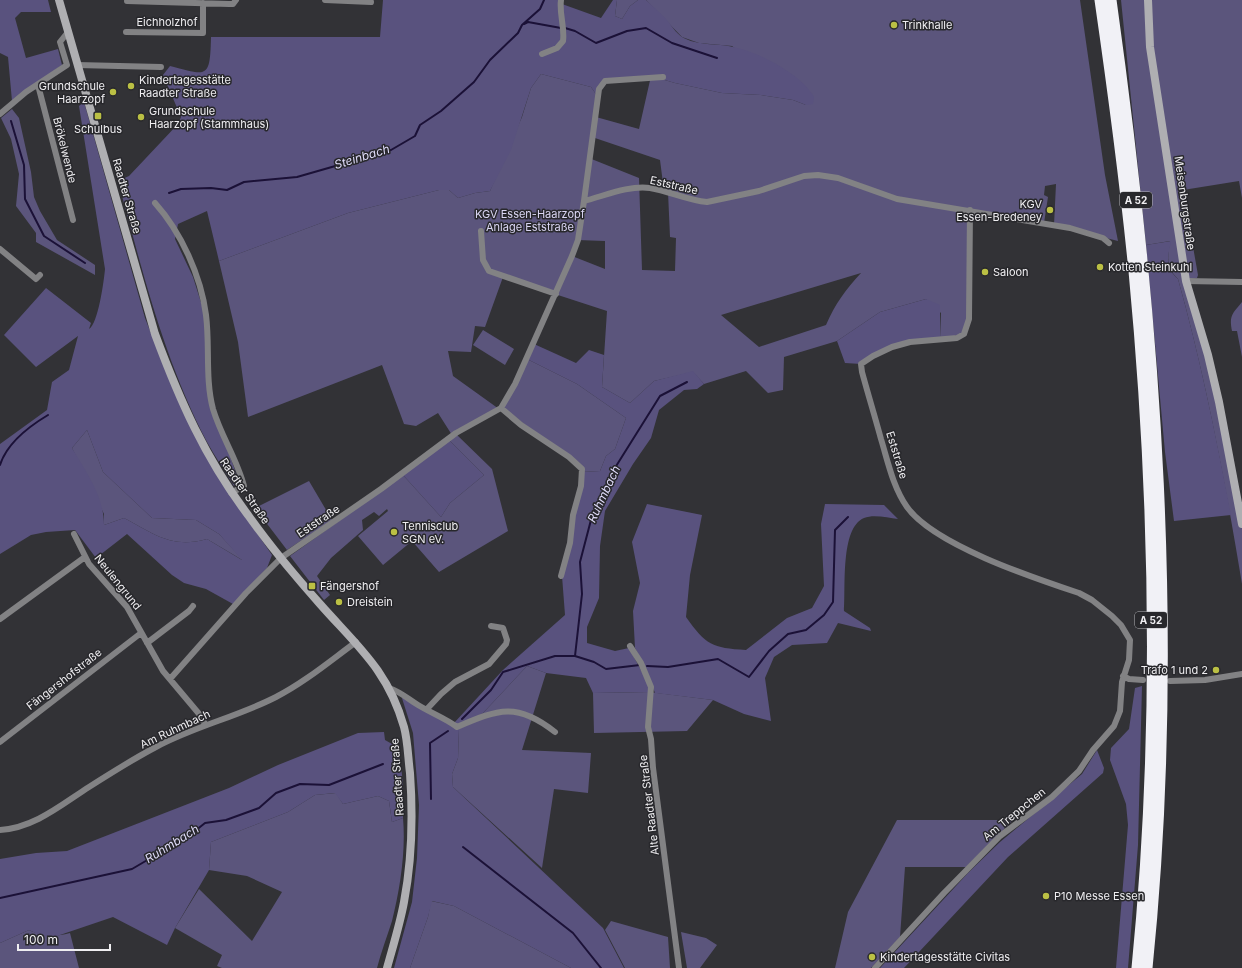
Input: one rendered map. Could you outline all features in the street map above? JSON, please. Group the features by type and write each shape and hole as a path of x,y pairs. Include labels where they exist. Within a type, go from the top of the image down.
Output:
{"highway":[{"name":"A 52","path":"1100,0 1119,133 1134,271 1149,500 1151,585 1149,766 1144,883 1137,968"},
{"name":"A 52","path":"1111,0 1129,131 1148,311 1159,492 1162,583 1162,767 1147,968"}],"main road":[{"name":"Raadter Straße","path":"59,0 158,341 170,376 196,434 231,493 281,558 315,599 369,657 389,688 404,728 408,747 411,830 410,864 404,903 387,968"},
{"name":"Meisenburgstraße","path":"1148,0 1150,47 1186,281 1208,355 1219,402 1242,524"}],"street":[{"name":"Eichholzhof","path":"128,1 233,4 236,0"},
{"path":"325,0 371,2"},
{"path":"542,54 557,48 563,40 560,15 561,0"},
{"name":"Eichholzhof","path":"126,32 203,33 203,3"},
{"path":"0,114 67,65 60,42 68,32"},
{"path":"78,65 161,67"},
{"path":"562,576 570,542 573,515 581,481 582,468 569,457 521,425 501,408 515,384 556,294 578,240 599,89 605,81 663,77"},
{"name":"Brökelwende","path":"38,85 73,220"},
{"name":"Eststraße","path":"584,201 641,188 674,193 698,201 706,202 759,191 804,176 818,175 838,178 897,199 970,210 1070,228 1103,238 1109,243"},
{"path":"155,203 164,212 184,247 196,275 206,315 209,389 214,410 244,486 231,493"},
{"name":"Eststraße","path":"970,210 970,319 964,334 957,338 910,342 892,347 873,356 862,364 862,372 894,482 908,508 930,529 962,547 995,562 1079,593 1092,600 1112,616 1121,625 1130,640 1129,660 1124,676"},
{"path":"481,231 483,260 489,270 556,294"},
{"path":"0,249 36,278 40,275"},
{"path":"1186,281 1242,282"},
{"name":"Eststraße","path":"170,679 246,593 281,558 381,489 456,433 501,408"},
{"name":"Neulengrund","path":"74,534 89,564 132,613 141,633 158,663 200,715 205,724"},
{"path":"0,619 85,557"},
{"path":"147,643 190,611 193,606"},
{"path":"428,709 441,694 455,682 489,664 506,644 507,640 503,628 491,626"},
{"name":"Fängershofstraße","path":"0,742 141,633"},
{"name":"Am Ruhmbach","path":"0,830 17,827 39,819 136,758 165,742 205,724 246,710 276,697 306,679 356,642"},
{"name":"Alte Raadter Straße","path":"630,646 641,663 651,687 648,727 652,739 652,768 678,968"},
{"path":"1170,681 1205,680 1242,674"},
{"path":"1124,676 1129,679 1143,680"},
{"name":"Am Treppchen","path":"876,968 944,893 1000,836 1052,797 1080,771 1093,750 1114,726 1118,719 1124,676"},
{"path":"389,688 400,691 419,706 428,709 457,727 482,716 494,713 519,712 531,715 555,732"}],"green space":[{"path":"617,0 638,0 630,6 622,19 615,16"},
{"name":"KGV Essen-Haarzopf Anlage Eststraße","path":"646,0 1080,0 1105,175 1118,241 1054,225 1056,184 1045,186 1044,195 1048,197 1044,223 970,210 969,319 964,334 940,339 941,313 926,299 880,312 837,341 784,357 783,390 768,393 746,371 704,384 693,372 654,381 630,403 602,387 607,311 503,277 485,327 475,326 471,352 448,351 453,376 499,409 452,435 438,413 416,426 404,424 382,365 248,417 238,342 219,261 348,213 439,190 449,190 458,198 475,193 490,191 522,117 531,88 541,74 591,87 598,97 596,117 639,129 651,76 675,83 722,93 761,95 793,100 806,105 732,46 699,43 682,37","holes":["592,137 660,160 664,191 706,201 668,192 670,237 676,238 675,271 642,270 639,178 589,158","577,240 605,241 605,269 572,256","861,273 841,297 826,325 759,347 721,315"]},
{"path":"1121,0 1242,0 1242,198 1239,181 1183,190 1198,275 1197,278 1186,280 1207,355 1240,516 1242,529 1242,584 1222,469 1206,392 1178,279 1171,270 1168,262 1170,241 1146,245"},
{"path":"12,109 19,118 31,172 34,197 40,211 57,240 95,265 95,275 36,242 36,233 16,206 19,174 11,139 1,118"},
{"path":"1242,302 1242,357 1237,331 1232,331 1231,318"},
{"path":"483,330 514,349 505,365 473,345"},
{"path":"527,359 577,384 626,418 615,449 606,456 600,471 582,472 582,468 503,408"},
{"path":"87,430 103,472 152,518 196,520 219,534 244,561 207,539 195,542 173,541 154,534 124,518 104,525 104,514 72,448"},
{"path":"456,434 492,469 508,531 439,572 412,541 383,565 358,536 388,511 387,509 379,516 374,512 362,520 363,530 331,558 317,576 330,595 324,600 290,556 403,475 441,517 450,503 484,475 449,440"},
{"path":"309,481 332,520 287,550 255,508"},
{"path":"527,666 546,673 522,750 591,753 588,793 554,789 542,868 453,787 452,774 458,758 459,729 483,713"},
{"path":"649,692 713,700 687,731 594,733 593,693"},
{"path":"336,793 343,804 378,796 389,801 392,822 403,818 404,844 398,896 392,921 377,968 222,968 217,966 222,955 175,928 199,889 252,941 282,892 247,876 209,870 211,842 288,812 315,795"},
{"path":"897,820 1013,820 966,867 905,867 900,937 871,968 835,968 848,912"},
{"path":"431,901 454,906 571,968 410,968 428,917"},
{"path":"611,921 668,937 670,968 625,968 605,930"},
{"path":"29,930 49,936 70,933 79,968 0,968 0,943"},
{"path":"681,932 706,938 717,945 700,968 687,968"}],"shaded area":[{"path":"0,0 48,0 51,12 21,12 15,18 26,58 58,49 62,65 12,101 8,57 0,53"},
{"path":"383,0 562,0 562,4 601,18 613,0 617,0 615,16 622,19 630,6 638,0 646,0 682,37 688,40 743,50 767,59 790,72 808,88 814,97 813,104 806,105 793,100 761,95 722,93 675,83 651,76 605,81 598,97 591,87 541,74 531,88 511,150 490,191 475,193 458,198 449,190 439,190 348,213 219,261 207,211 178,224 175,239 193,277 205,315 208,388 220,429 239,481 234,486 207,442 178,379 145,281 118,181 129,176 178,124 181,117 163,75 170,66 192,72 204,71 208,67 210,61 211,37 380,37"},
{"path":"84,102 145,318 168,376 229,493 272,555 267,568 233,604 206,589 184,583 172,575 127,534 96,558 75,530 46,532 31,535 0,554 0,444 47,410 52,382 69,370 78,336 36,367 4,335 46,288 91,323 89,329 98,311 102,292 105,269 79,106","holes":["87,430 103,472 152,518 196,520 219,534 242,560 207,539 195,542 173,541 154,534 124,518 104,525 98,494 72,448"]},
{"path":"1171,241 1168,262 1171,270 1178,279 1193,338 1231,515 1174,521 1165,452 1146,245"},
{"path":"926,299 940,305 940,339 892,347 861,364 845,363 837,341 880,312"},
{"path":"534,344 576,363 589,350 604,355 602,387 630,403 654,381 693,371 704,384 697,389 684,390 659,410 651,438 633,464 605,511 600,546 599,598 587,627 587,643 615,651 629,648 647,681 649,692 593,693 586,678 546,673 527,666 483,713 461,726 454,723 503,670 565,615 562,576 582,472 600,471 606,456 615,449 626,418 577,384 527,359"},
{"path":"449,440 484,475 450,503 441,517 403,475"},
{"path":"647,504 702,515 690,575 686,617 699,634 711,643 725,648 746,650 787,618 812,608 824,586 821,524 825,504 884,505 898,519 872,516 864,518 856,524 851,534 846,560 844,611 870,628 871,631 838,623 827,643 792,645 774,657 765,678 771,721 744,714 713,700 655,693 646,669 635,648 633,611 640,583 632,542"},
{"path":"1142,686 1138,845 1128,968 1116,968 1128,825 1126,804 1110,760 1111,748 1129,729 1135,688"},
{"path":"401,695 459,729 458,758 452,774 453,787 603,928 624,968 571,968 454,906 432,901 410,968 394,968 412,902 417,858 419,805 413,733"},
{"path":"384,732 385,740 399,748 403,784 403,818 392,822 389,801 378,796 343,804 335,793 315,795 288,812 211,842 209,870 175,928 167,945 113,917 54,937 40,935 29,930 0,943 0,859 36,853 67,851 229,788 278,765 358,733"},
{"path":"1097,750 1104,768 1103,773 1008,857 904,968 880,968 968,873 1000,842 1082,774"}],"waterway":[{"name":"Steinbach","path":"169,193 181,189 211,188 227,190 244,182 297,177 391,150 415,136 420,125 441,111 474,82 490,60 518,33 522,25 540,9 544,0"},
{"path":"524,24 528,22 561,28"},
{"path":"565,28 575,31 596,43 627,31 646,28 672,43 717,58"},
{"path":"11,121 24,165 25,199 44,236 85,263"},
{"name":"Ruhmbach","path":"575,656 582,594 580,562 592,516 613,471 660,396 687,382"},
{"name":"Steinbach","path":"0,465 3,457 19,436 48,415"},
{"name":"Ruhmbach","path":"647,666 668,667 718,659 749,677 769,651 788,634 806,630 824,615 833,602 835,530 848,517"},
{"name":"Ruhmbach","path":"462,719 491,690 503,672 555,656 575,656 594,662 606,669 640,665"},
{"path":"431,799 430,743 448,731"},
{"name":"Ruhmbach","path":"0,898 132,869 190,835 205,823 226,820 259,808 276,793 300,784 329,785 383,764"},
{"path":"463,847 573,933 601,968"}],"place":[{"name":"Trinkhalle","path":"894,25"},
{"name":"Kindertagesstätte Raadter Straße","path":"131,86"},
{"name":"Grundschule Haarzopf","path":"113,92"},
{"name":"Schulbus","path":"98,116"},
{"name":"Grundschule Haarzopf (Stammhaus)","path":"141,117"},
{"name":"KGV Essen-Bredeney","path":"1050,210"},
{"name":"Kotten Steinkuhl","path":"1100,267"},
{"name":"Saloon","path":"985,272"},
{"name":"Tennisclub SGN eV.","path":"394,532"},
{"name":"Fängershof","path":"312,586"},
{"name":"Dreistein","path":"339,602"},
{"name":"Trafo 1 und 2","path":"1216,670"},
{"name":"P10 Messe Essen","path":"1046,896"},
{"name":"Kindertagesstätte Civitas","path":"872,957"}]}
